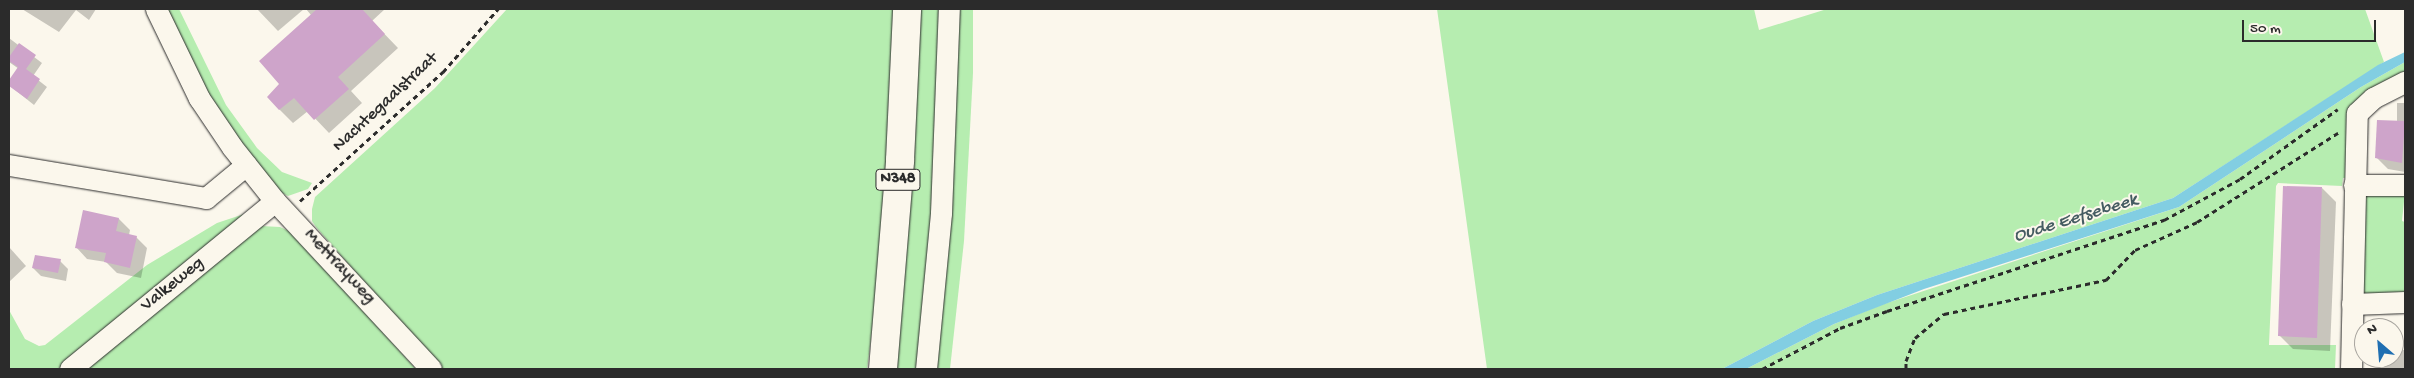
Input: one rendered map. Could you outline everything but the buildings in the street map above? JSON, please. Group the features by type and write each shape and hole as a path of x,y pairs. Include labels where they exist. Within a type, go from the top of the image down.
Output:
{"main road":[{"name":"N348","path":"880,363 900,160 907,9"}],"street":[{"name":"Mettrayweg","path":"156,9 199,98 246,165 431,369"},
{"path":"926,369 941,213 948,9"},
{"path":"2350,369 2356,124 2360,106 2405,82"},
{"path":"9,165 206,198 246,165"},
{"path":"2354,185 2405,185"},
{"name":"Valkeweg","path":"70,369 282,206"},
{"path":"2352,304 2405,302"}],"path":[{"name":"Nachtegaalstraat","path":"282,206 443,72 498,9"},
{"path":"1762,369 1840,328 2164,220 2240,179 2345,104"},
{"path":"1906,369 1906,361 1915,338 1944,314 2106,280 2136,250 2197,222 2259,180 2356,124"}],"green space":[{"path":"165,9 179,9 226,105 257,148 282,172 312,183 308,189 288,196 280,192 214,108"},
{"path":"507,9 897,9 881,264 867,369 440,369 316,227 312,221 312,209 315,197 435,88"},
{"path":"917,9 942,9 935,160 919,369 891,369"},
{"path":"958,9 973,9 973,73 964,241 950,369 933,369"},
{"path":"1437,9 1754,9 1759,30 1827,9 2365,9 2384,62 2173,198 1877,295 1813,321 1722,369 1487,369"},
{"path":"2405,62 2405,77 2373,93 2351,178 2343,178 2342,186 2278,183 2276,186 2269,345 2336,345 2335,369 1746,369 1834,324 1881,305 2179,207 2361,87"},
{"path":"2405,192 2402,221 2405,222 2405,293 2363,297 2363,195"},
{"path":"244,214 58,369 9,369 9,310 25,339 39,346 45,345 147,265 217,223"},
{"path":"261,226 280,227 293,233 416,369 84,369"}],"water":[{"path":"2405,52 2405,62 2361,87 2179,207 1924,289 1834,324 1746,369 1722,369 1813,321 1877,295 2173,198 2378,65"}],"water label":[{"name":"Oude Eefsebeek","path":"2076,219"}]}
